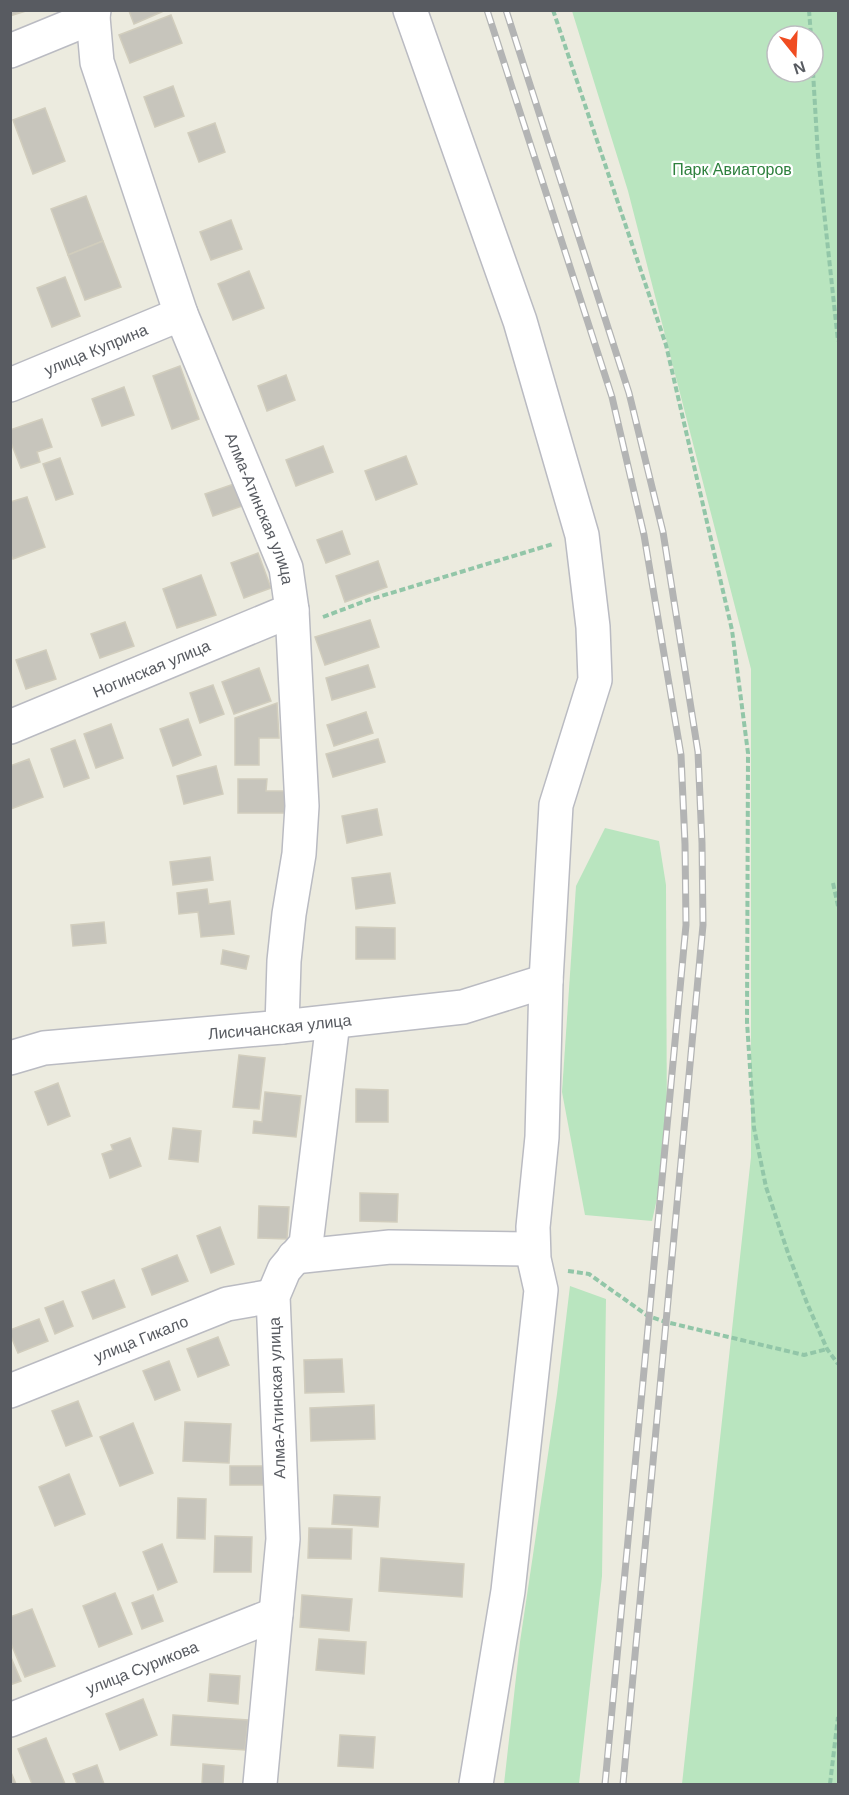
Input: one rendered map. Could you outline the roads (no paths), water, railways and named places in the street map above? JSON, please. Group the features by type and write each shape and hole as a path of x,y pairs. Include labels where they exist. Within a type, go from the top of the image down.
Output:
{"street":[{"path":"410,10 520,321 582,535 595,680 556,804 546,981 542,1137 533,1227 534,1258 541,1290 508,1591 476,1785"},
{"path":"10,51 93,14"},
{"name":"Алма-Атинская улица","path":"93,14 97,62 181,314 286,568 293,619 302,806 299,854 284,961 282,1028"},
{"name":"улица Куприна","path":"10,385 181,314"},
{"name":"Ногинская улица","path":"10,726 293,619"},
{"name":"Лисичанская улица","path":"10,1058 44,1048 282,1028 463,1007 546,981"},
{"name":"Алма-Атинская улица","path":"260,1785 283,1539 273,1296 284,1270 306,1244 333,1022"},
{"path":"294,1257 390,1248 534,1258"},
{"name":"улица Гикало","path":"10,1391 227,1304 273,1296"},
{"name":"улица Сурикова","path":"10,1720 276,1614"}],"railway":[{"path":"487,10 612,397 644,535 681,755 686,925 605,1784"},
{"path":"506,10 629,393 663,532 698,752 703,925 623,1784"}],"park label":[{"name":"Парк Авиаторов","path":"732,169"}]}
